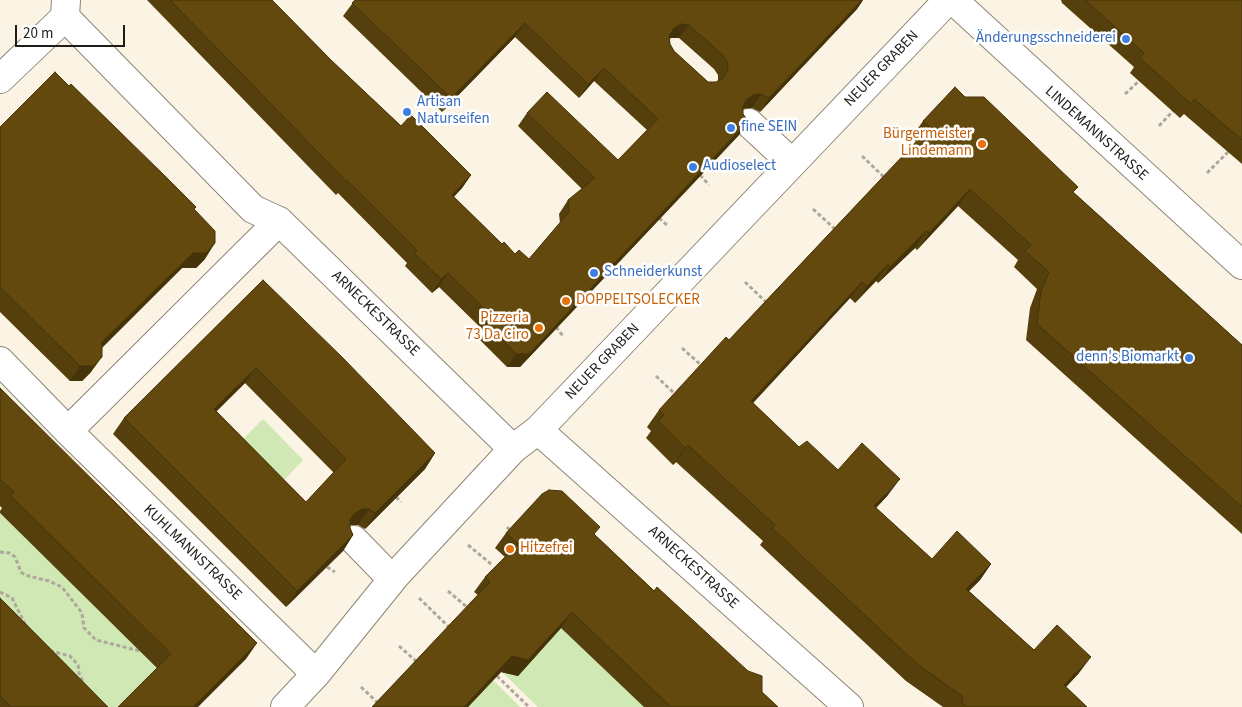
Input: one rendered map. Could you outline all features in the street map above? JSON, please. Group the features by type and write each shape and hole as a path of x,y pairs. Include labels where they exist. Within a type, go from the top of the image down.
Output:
{"street":[{"name":"NEUER GRABEN","path":"285,707 316,674 394,577 513,449 538,430 948,0"},
{"name":"LINDEMANNSTRASSE","path":"953,0 1242,265"},
{"path":"0,79 66,8"},
{"name":"ARNECKESTRASSE","path":"66,8 252,209 279,221 513,449"},
{"path":"750,123 792,163"},
{"path":"68,432 279,221"},
{"name":"KUHLMANNSTRASSE","path":"0,361 68,432 316,674"},
{"name":"ARNECKESTRASSE","path":"538,430 849,707"},
{"path":"354,540 394,577"}],"path":[{"path":"1125,94 1138,81"},
{"path":"1159,126 1173,111"},
{"path":"1207,173 1228,152"},
{"path":"862,156 886,178"},
{"path":"700,175 709,185"},
{"path":"813,209 837,231"},
{"path":"659,218 668,226"},
{"path":"614,266 622,274"},
{"path":"745,282 768,303"},
{"path":"556,328 563,336"},
{"path":"682,348 702,366"},
{"path":"656,376 679,398"},
{"path":"396,497 401,502"},
{"path":"507,527 511,531"},
{"path":"0,552 10,553 15,558 21,572 25,575 49,581 62,587 82,613 84,628 96,640 145,653"},
{"path":"327,566 335,572"},
{"path":"394,577 450,628"},
{"path":"448,591 469,609"},
{"path":"0,592 12,598 29,632"},
{"path":"399,646 418,663"},
{"path":"41,647 70,656 78,665 78,673 86,689"},
{"path":"497,676 529,707"},
{"path":"361,687 379,704"}],"green space":[{"path":"263,419 303,460 283,481 242,440"},
{"path":"0,513 60,572 63,569 168,662 123,707 80,707 0,625"},
{"path":"562,587 645,707 538,707 502,672 518,676"},
{"path":"493,680 520,707 468,707"}],"building":[{"path":"170,0 272,0 331,60 401,126 411,115 471,175 452,195 502,244 504,242 515,254 519,250 529,259 569,212 568,200 595,178 527,113 547,92 618,160 658,119 604,68 588,84 525,23 451,98 352,3 355,0 862,0 769,98 761,94 753,95 747,99 743,106 743,114 748,121 529,354 516,354 489,326 496,320 448,273 441,279 414,253 417,250 346,181","holes":["681,24 689,25 723,55 727,62 728,70 723,78 716,82 708,82 674,51 670,44 669,36 674,28"]},
{"path":"1085,0 1242,0 1242,140 1194,99 1191,104 1140,58 1144,53"},
{"path":"55,72 69,86 71,84 164,175 196,207 194,209 215,231 215,243 206,253 193,253 102,342 102,357 93,366 80,366 0,287 0,127"},
{"path":"955,87 965,97 984,97 1078,187 1073,192 1242,345 1242,507 1037,324 1041,291 1049,272 1025,251 1031,245 970,189 929,233 926,231 890,267 888,264 867,286 862,282 751,401 799,447 807,441 838,470 862,443 900,479 874,506 932,559 957,531 991,564 966,589 1034,650 1057,625 1091,657 1064,685 1087,707 967,707 962,703 962,696 917,664 772,528 775,525 688,445 685,448 658,421 664,415 659,410 726,337 729,340 930,127 923,121"},
{"path":"263,280 343,358 435,453 375,513 369,509 362,509 354,514 350,520 350,528 353,535 297,591 124,418","holes":["256,368 346,459 306,502 214,409"]},
{"path":"0,388 257,643 193,707 118,707 171,654 11,496 14,492 0,479"},
{"path":"549,490 562,491 600,527 594,534 654,591 657,587 748,671 762,676 762,692 778,707 671,707 572,612 528,660 512,656 464,707 372,707 490,582 485,577 518,544 506,533 542,494"},
{"path":"0,598 108,707 11,707 0,696"}],"place":[{"name":"Änderungsschneiderei","path":"1126,39"},
{"name":"Artisan Naturseifen","path":"407,112"},
{"name":"fine SEIN","path":"731,128"},
{"name":"Bürgermeister Lindemann","path":"982,144"},
{"name":"Audioselect","path":"693,167"},
{"name":"Schneiderkunst","path":"594,273"},
{"name":"DOPPELTSOLECKER","path":"566,301"},
{"name":"Pizzeria 73 Da Ciro","path":"539,328"},
{"name":"denn's Biomarkt","path":"1189,358"},
{"name":"Hitzefrei","path":"510,549"}]}
